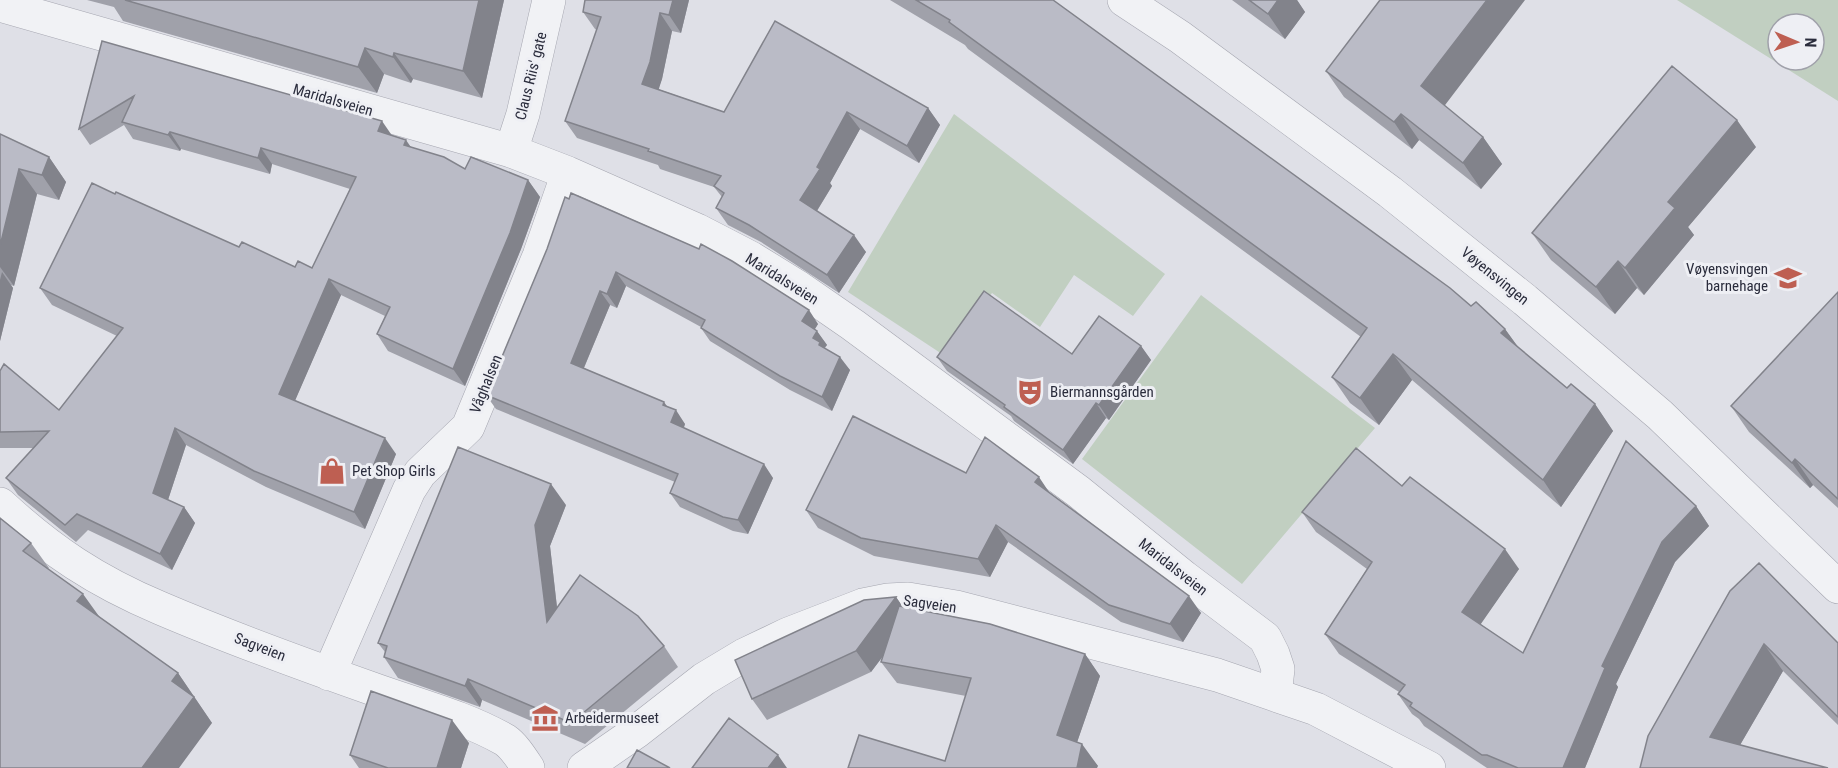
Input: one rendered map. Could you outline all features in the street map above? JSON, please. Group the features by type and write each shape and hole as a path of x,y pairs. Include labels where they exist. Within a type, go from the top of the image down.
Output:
{"street":[{"name":"Claus Riis' gate","path":"511,151 523,114 549,0"},
{"name":"Vøyensvingen","path":"1124,0 1180,37 1372,178 1525,300 1660,415 1838,587"},
{"name":"Maridalsveien","path":"0,5 511,151 568,173 697,230 751,258 853,325 1079,492 1184,578 1264,638 1278,669 1275,694"},
{"name":"Våghalsen","path":"329,674 409,490 420,473 468,427 539,256 568,173"},
{"name":"Sagveien","path":"0,504 49,546 79,568 109,584 159,608 329,674 474,725 508,742 528,768"},
{"name":"Sagveien","path":"584,768 636,732 704,679 744,655 836,615 863,605 888,600 919,600 956,608 1217,675 1275,694"},
{"path":"1275,694 1316,709 1429,768"}],"green space":[{"path":"1677,0 1838,0 1838,101 1792,72 1826,72 1826,12 1766,12 1766,56"},
{"path":"954,114 1165,274 1133,316 1074,275 1040,327 992,293 945,356 848,292"},
{"path":"1201,295 1375,428 1242,584 1082,459"}],"building":[{"path":"125,0 479,0 463,71 394,53 393,57 365,48 358,67"},
{"path":"585,0 673,0 669,15 660,13 650,62 642,84 724,112 775,21 928,108 907,146 847,112 817,167 820,169 800,200 854,235 827,275 749,225 716,208 724,193 714,186 721,176 565,121 601,17 583,12"},
{"path":"916,0 1053,0 1450,288 1471,306 1476,302 1505,329 1501,333 1567,388 1571,384 1595,404 1543,480 1393,354 1360,398 1332,377 1367,328 949,22 950,20"},
{"path":"1249,0 1278,0 1268,14"},
{"path":"1380,0 1487,0 1421,86 1483,137 1463,163 1401,114 1394,122 1326,71"},
{"path":"102,41 382,121 378,131 406,140 404,145 444,157 465,169 471,157 528,180 510,233 453,369 377,334 390,307 329,279 279,394 385,438 354,512 254,471 175,428 153,493 184,507 160,554 77,514 65,525 6,478 49,431 0,432 0,371 4,364 59,410 123,328 40,288 92,183 239,247 242,242 295,267 298,261 312,268 356,177 261,148 258,158 170,132 168,135 122,122 134,96 79,129"},
{"path":"1672,66 1737,120 1668,202 1675,208 1625,268 1618,261 1596,287 1532,233"},
{"path":"0,134 49,157 42,175 19,169 0,246"},
{"path":"571,193 699,249 701,244 732,261 809,310 802,321 817,331 813,338 820,342 819,345 840,357 822,397 780,376 701,328 705,320 616,272 607,294 600,291 571,363 664,402 663,405 676,410 671,422 764,464 738,520 723,517 670,493 678,474 486,395 547,249 565,197 569,199"},
{"path":"984,291 1072,354 1099,316 1141,346 1099,405 1096,403 1063,450 937,357"},
{"path":"1838,292 1838,499 1795,459 1792,463 1731,406"},
{"path":"853,416 966,473 985,437 1039,477 1035,482 1189,596 1170,624 1109,605 996,525 978,559 861,538 806,510"},
{"path":"1626,441 1696,506 1662,542 1602,666 1605,668 1563,768 1518,768 1482,755 1410,706 1412,703 1398,694 1405,685 1325,634 1372,562 1302,512 1356,448 1402,486 1410,477 1505,549 1462,612 1523,653"},
{"path":"458,447 551,484 535,525 547,622 580,575 638,616 664,646 571,723 468,679 465,686 384,657 387,646 378,643"},
{"path":"0,518 31,543 23,551 83,594 77,601 178,673 172,681 194,697 142,768 0,768"},
{"path":"1759,563 1838,643 1838,717 1764,644 1710,737 1828,768 1640,768 1648,736 1730,591"},
{"path":"896,597 856,651 752,699 735,660 864,600"},
{"path":"899,606 990,624 1085,654 1057,735 1082,744 1077,768 848,768 859,735 945,761 971,678 881,662"},
{"path":"371,691 452,720 437,768 388,768 350,755"},
{"path":"729,718 778,755 768,768 692,768"},
{"path":"637,750 670,768 627,768"}],"place":[{"name":"Vøyensvingen barnehage","path":"1788,278"},
{"name":"Biermannsgården","path":"1030,392"},
{"name":"Pet Shop Girls","path":"332,471"},
{"name":"Arbeidermuseet","path":"545,718"}]}
